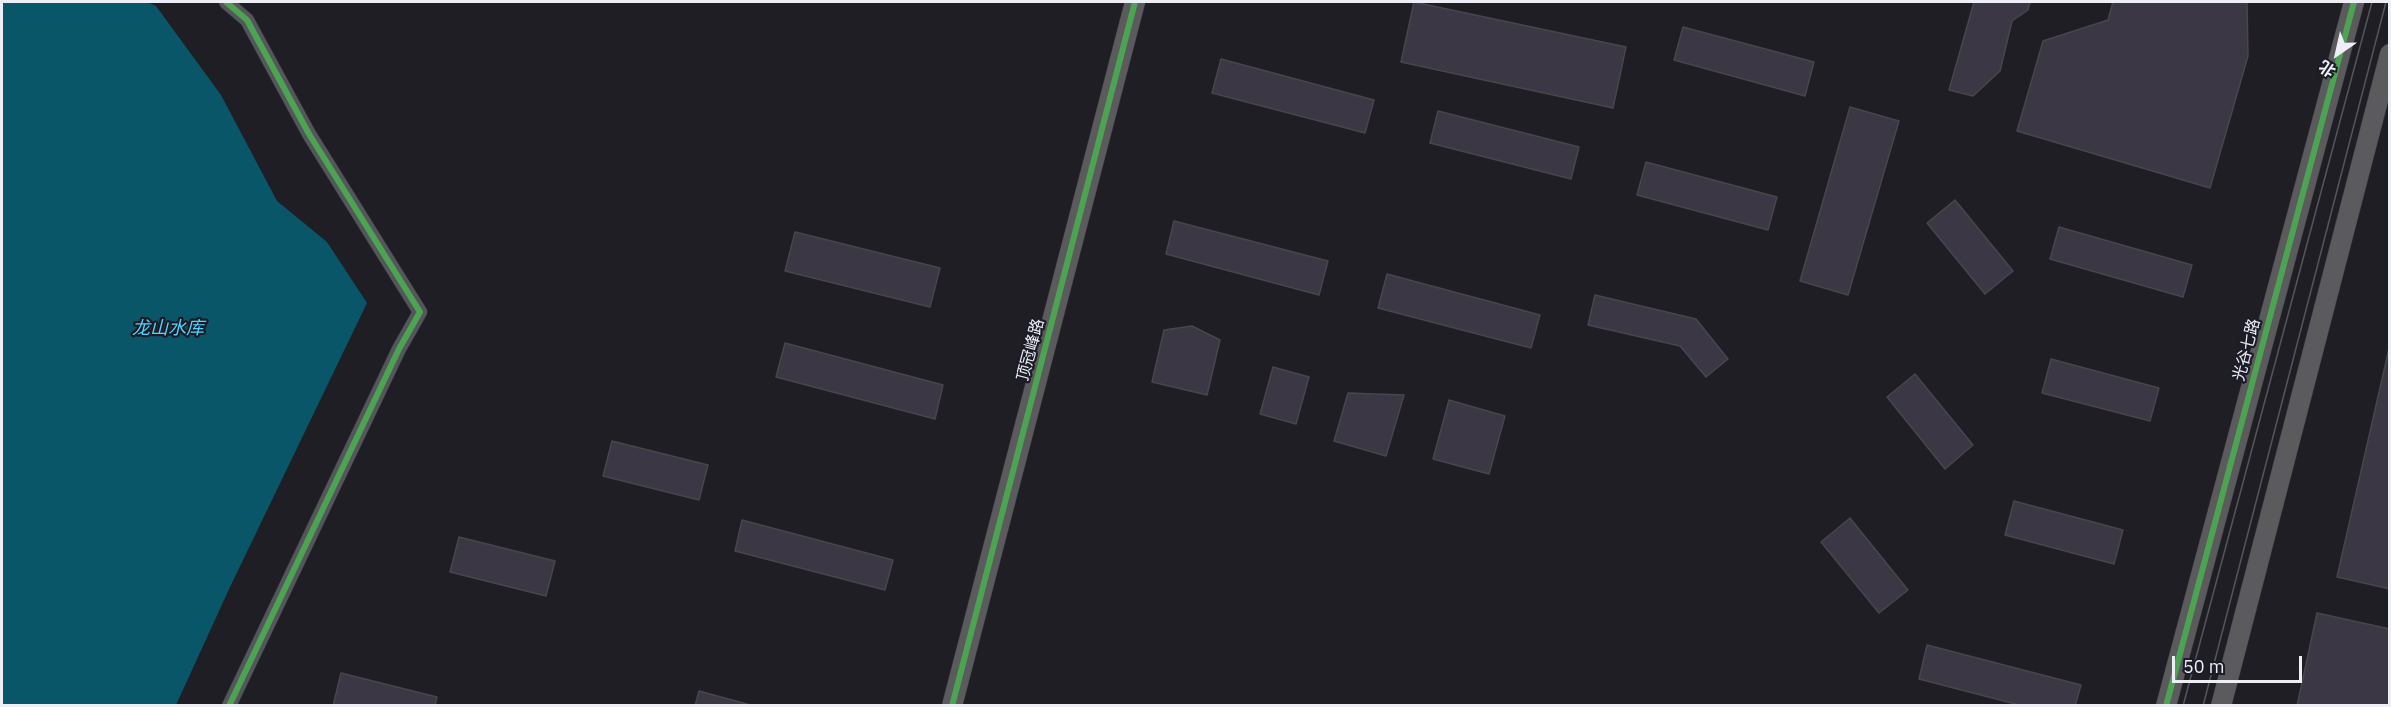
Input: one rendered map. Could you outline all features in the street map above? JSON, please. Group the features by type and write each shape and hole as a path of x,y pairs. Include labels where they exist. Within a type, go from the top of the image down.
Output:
{"street":[{"path":"226,2 247,20 309,134 420,312 394,360 229,705"},
{"name":"顶冠峰路","path":"952,705 1135,2"},
{"name":"光谷七路","path":"2166,705 2354,2"},
{"path":"2221,705 2390,54"}],"water":[{"name":"龙山水库","path":"2,2 147,2 156,6 221,95 277,201 327,242 367,303 230,587 176,705 2,705"}],"building":[{"path":"1414,2 1626,47 1613,108 1401,62"},
{"path":"1974,2 2030,2 2028,10 2012,21 2000,71 1973,96 1949,90"},
{"path":"2113,2 2247,2 2248,56 2210,188 2017,131 2043,41 2108,20"},
{"path":"1683,27 1814,62 1805,96 1674,60"},
{"path":"1221,59 1374,100 1365,133 1212,93"},
{"path":"1850,107 1899,121 1848,295 1800,281"},
{"path":"1438,111 1579,147 1571,179 1430,143"},
{"path":"1646,162 1777,197 1768,230 1637,195"},
{"path":"1955,200 2013,271 1985,294 1927,223"},
{"path":"1174,221 1328,261 1319,295 1166,254"},
{"path":"2059,227 2192,265 2183,297 2050,259"},
{"path":"795,232 940,268 930,307 785,271"},
{"path":"1387,274 1540,315 1531,348 1378,308"},
{"path":"1595,295 1696,319 1728,359 1706,377 1680,346 1588,325"},
{"path":"1192,326 1220,340 1207,395 1152,382 1164,330"},
{"path":"785,343 943,385 935,419 776,377"},
{"path":"2390,344 2390,589 2337,577"},
{"path":"2051,359 2159,388 2150,421 2042,393"},
{"path":"1273,367 1309,377 1296,424 1260,414"},
{"path":"1915,374 1973,445 1945,469 1887,397"},
{"path":"1348,393 1404,395 1386,456 1334,441"},
{"path":"1449,400 1505,416 1489,474 1433,459"},
{"path":"612,441 708,465 699,500 603,476"},
{"path":"2014,501 2123,530 2114,564 2005,535"},
{"path":"1850,518 1908,590 1879,613 1821,542"},
{"path":"742,520 893,560 885,590 735,551"},
{"path":"459,537 555,561 546,596 450,572"},
{"path":"2317,613 2390,629 2390,706 2297,706"},
{"path":"1927,645 2081,685 2075,706 2023,706 1919,679"},
{"path":"341,673 437,697 435,706 333,706"},
{"path":"699,691 754,706 695,706"}],"tram line":[{"path":"2183,706 2372,2"},
{"path":"2203,706 2386,2"}],"cycle path":[{"path":"226,2 247,20 309,134 420,312 399,349 229,706"},
{"path":"952,706 1135,2"},
{"path":"2166,706 2354,2"}]}
